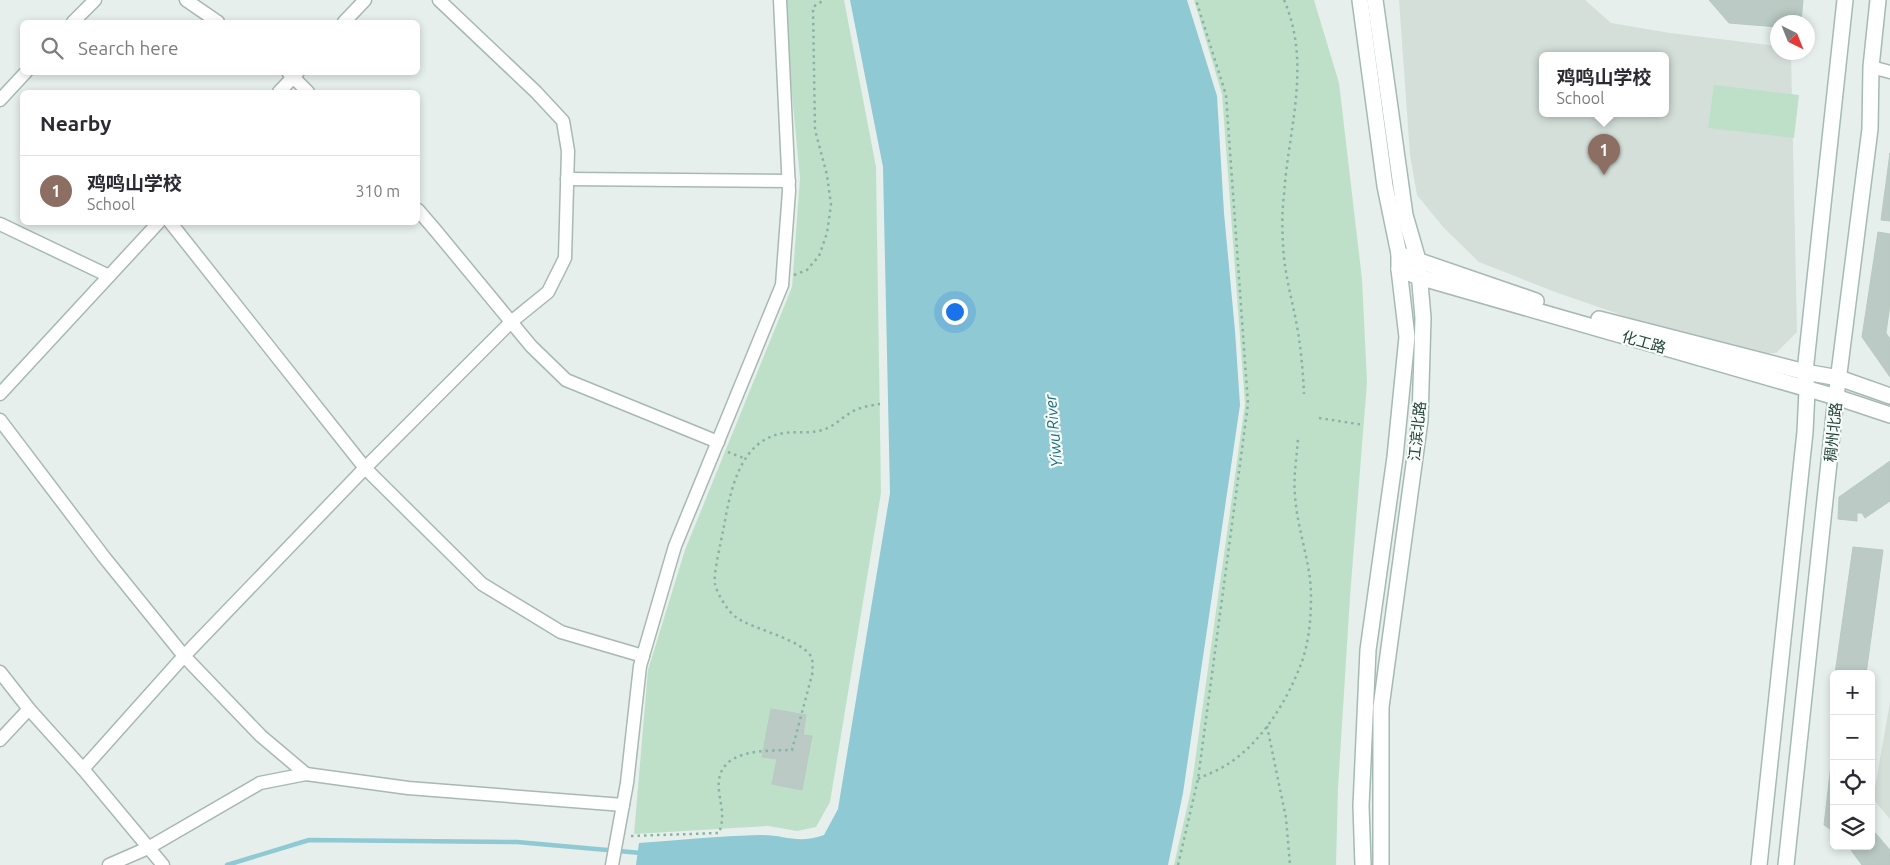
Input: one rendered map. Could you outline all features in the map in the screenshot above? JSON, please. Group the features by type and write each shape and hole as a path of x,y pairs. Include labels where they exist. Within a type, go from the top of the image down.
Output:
{"main road":[{"name":"江滨北路","path":"1360,0 1385,186 1399,261 1408,337 1395,457 1368,650 1361,806 1363,865"},
{"name":"江滨北路","path":"1375,0 1405,215 1418,260 1423,318 1420,420 1381,707 1381,865"},
{"name":"稠州北路","path":"1759,865 1805,432 1806,372 1845,0"},
{"name":"稠州北路","path":"1786,865 1836,397 1870,129 1871,67 1878,0"},
{"name":"化工路","path":"1399,261 1418,260 1557,308 1806,372 1839,378 1890,396"},
{"name":"化工路","path":"1399,261 1419,277 1836,397 1890,415"}],"street":[{"path":"75,20 95,0"},
{"path":"186,0 215,20"},
{"path":"346,20 365,0"},
{"path":"83,769 184,656 365,468 511,322 548,292 564,258 568,151 563,121 536,92 439,0"},
{"path":"612,863 627,783 640,666 675,546 782,285 789,181 780,0"},
{"path":"1871,67 1890,72"},
{"path":"0,100 23,75"},
{"path":"281,90 292,75"},
{"path":"294,75 306,90"},
{"path":"567,179 789,181"},
{"path":"420,212 531,346 566,380 718,442"},
{"path":"0,224 109,276"},
{"path":"0,394 156,225"},
{"path":"172,225 365,468 482,584 561,632 643,656"},
{"path":"0,420 104,557 184,656 261,736 306,774"},
{"path":"0,672 29,709 83,769 163,865"},
{"path":"0,740 29,709"},
{"path":"109,865 148,848 260,783 306,774 408,788 623,805"}],"path":[{"path":"793,275 807,270 819,256 827,233 830,205 827,175 815,130 814,110 813,7 824,0"},
{"path":"1178,865 1198,779 1248,404 1226,95 1196,0"},
{"path":"1284,0 1291,18 1298,68 1294,123 1284,194 1283,246 1285,270 1301,347 1304,394"},
{"path":"617,839 719,832 723,822 718,788 720,775 727,763 742,754 750,752 792,750 813,671 812,658 806,650 792,642 737,618 725,606 714,582 733,484 751,450 766,438 784,433 821,431 836,425 861,408 880,404"},
{"path":"1319,418 1364,425"},
{"path":"1198,779 1229,763 1251,745 1267,726 1288,693 1302,663 1309,634 1312,596 1308,561 1294,494 1298,438"},
{"path":"1267,726 1286,818 1290,865"}],"shaded area":[{"path":"1399,0 1585,0 1611,23 1670,33 1770,45 1770,60 1791,60 1797,332 1776,353 1737,355 1555,292 1479,262 1444,228 1417,195 1410,155"},
{"path":"1890,702 1890,819 1875,801 1875,788"}],"green space":[{"path":"783,0 844,0 876,167 881,493 830,802 816,827 797,831 768,826 634,834 648,670 685,550 792,287 800,178"},
{"path":"1194,0 1314,0 1339,83 1362,279 1367,382 1350,597 1338,788 1336,865 1174,865 1191,790 1245,404 1222,94"},
{"path":"1714,85 1799,95 1794,138 1708,128"}],"water":[{"name":"Yiwu River","path":"850,0 1187,0 1217,96 1224,213 1240,405 1183,793 1168,865 636,865 639,843 759,835 798,839 814,838 824,835 838,809 890,493 883,167"}],"building":[{"path":"1709,0 1803,0 1802,15 1770,15 1770,26 1729,23"},
{"path":"1890,153 1890,221 1881,220"},
{"path":"1878,232 1890,234 1890,304 1886,333 1890,339 1890,377 1862,337"},
{"path":"1890,461 1890,501 1865,518 1862,513 1857,513 1857,521 1838,519 1839,497"},
{"path":"1853,547 1883,550 1867,670 1836,670"},
{"path":"771,709 806,715 803,735 812,736 802,790 772,784 777,759 762,757"},
{"path":"1830,773 1830,829 1824,825"},
{"path":"1875,833 1890,850 1890,865 1862,865 1851,850 1875,850"}],"waterway":[{"path":"227,865 309,840 517,842 641,853"}],"place":[{"name":"鸡鸣山学校","path":"1604,175"}]}
